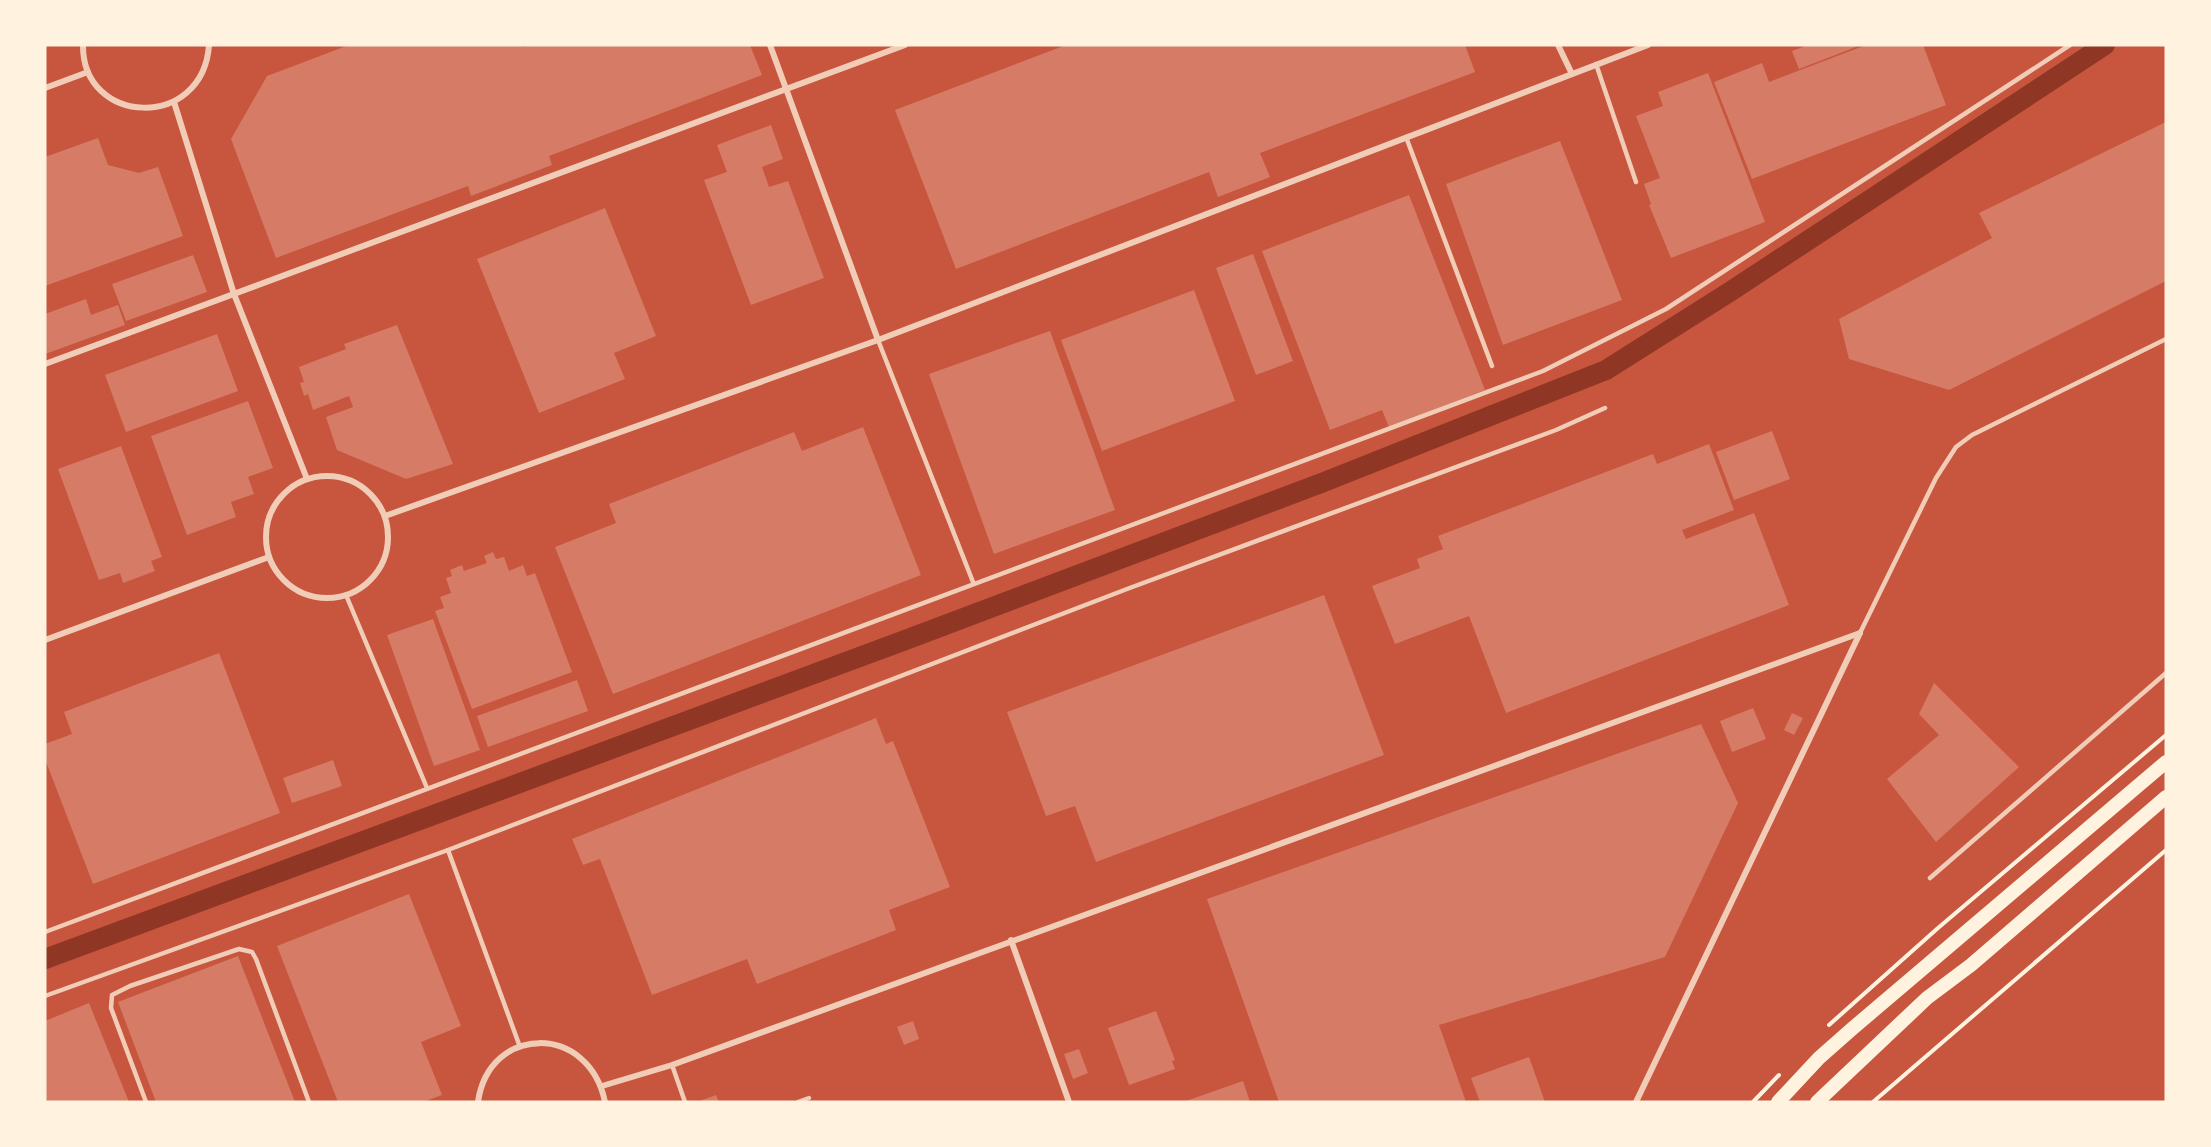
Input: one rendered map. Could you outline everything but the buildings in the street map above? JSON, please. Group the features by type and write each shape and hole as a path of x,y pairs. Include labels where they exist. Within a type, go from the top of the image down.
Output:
{"highway":[{"path":"1778,1102 1819,1058 1862,1020 2166,762"},
{"path":"1817,1102 1927,998 1971,965 2166,798"}],"street":[{"path":"83,45 88,72 100,89 116,101 135,108 155,108 174,102 189,92 201,77 208,60 209,45"},
{"path":"770,45 878,340"},
{"path":"45,364 905,45"},
{"path":"1558,45 1572,74"},
{"path":"385,516 878,340 1648,45"},
{"path":"45,88 88,72"},
{"path":"174,102 234,294 307,479"},
{"path":"326,476 353,482 375,500 385,516 388,535 386,554 377,572 363,586 346,595 328,598 300,591 278,574 269,557 266,538 268,520 283,495 307,479 326,476"},
{"path":"45,640 269,557"},
{"path":"602,1086 672,1065 1860,633"},
{"path":"1636,1102 1860,633"},
{"path":"1011,940 1069,1102"},
{"path":"478,1102 480,1089 489,1071 502,1056 520,1047 540,1043 560,1046 578,1054 593,1068 602,1086 605,1102"}],"lane":[{"path":"45,932 427,788 555,743 973,582 1491,391 1593,347 1666,309 2070,45"},
{"path":"1596,64 1636,182"},
{"path":"1406,137 1492,366"},
{"path":"1860,633 1936,478 1956,447 1972,435 2166,339"},
{"path":"878,340 973,582"},
{"path":"45,996 448,850 1127,589 1556,430 1605,408"},
{"path":"346,595 427,788"},
{"path":"1930,878 2166,673"},
{"path":"448,850 520,1047"},
{"path":"146,1102 111,1008 112,995 130,986 239,949 252,952 256,959 309,1102"},
{"path":"672,1065 685,1102"},
{"path":"798,1102 809,1098"}],"path":[{"path":"1825,1030 1938,928 2166,735"},
{"path":"1873,1102 2166,850"},
{"path":"1753,1102 1782,1071"}],"waterway":[{"path":"45,959 900,642 1324,482 1606,370 1728,293 2105,45"}]}
